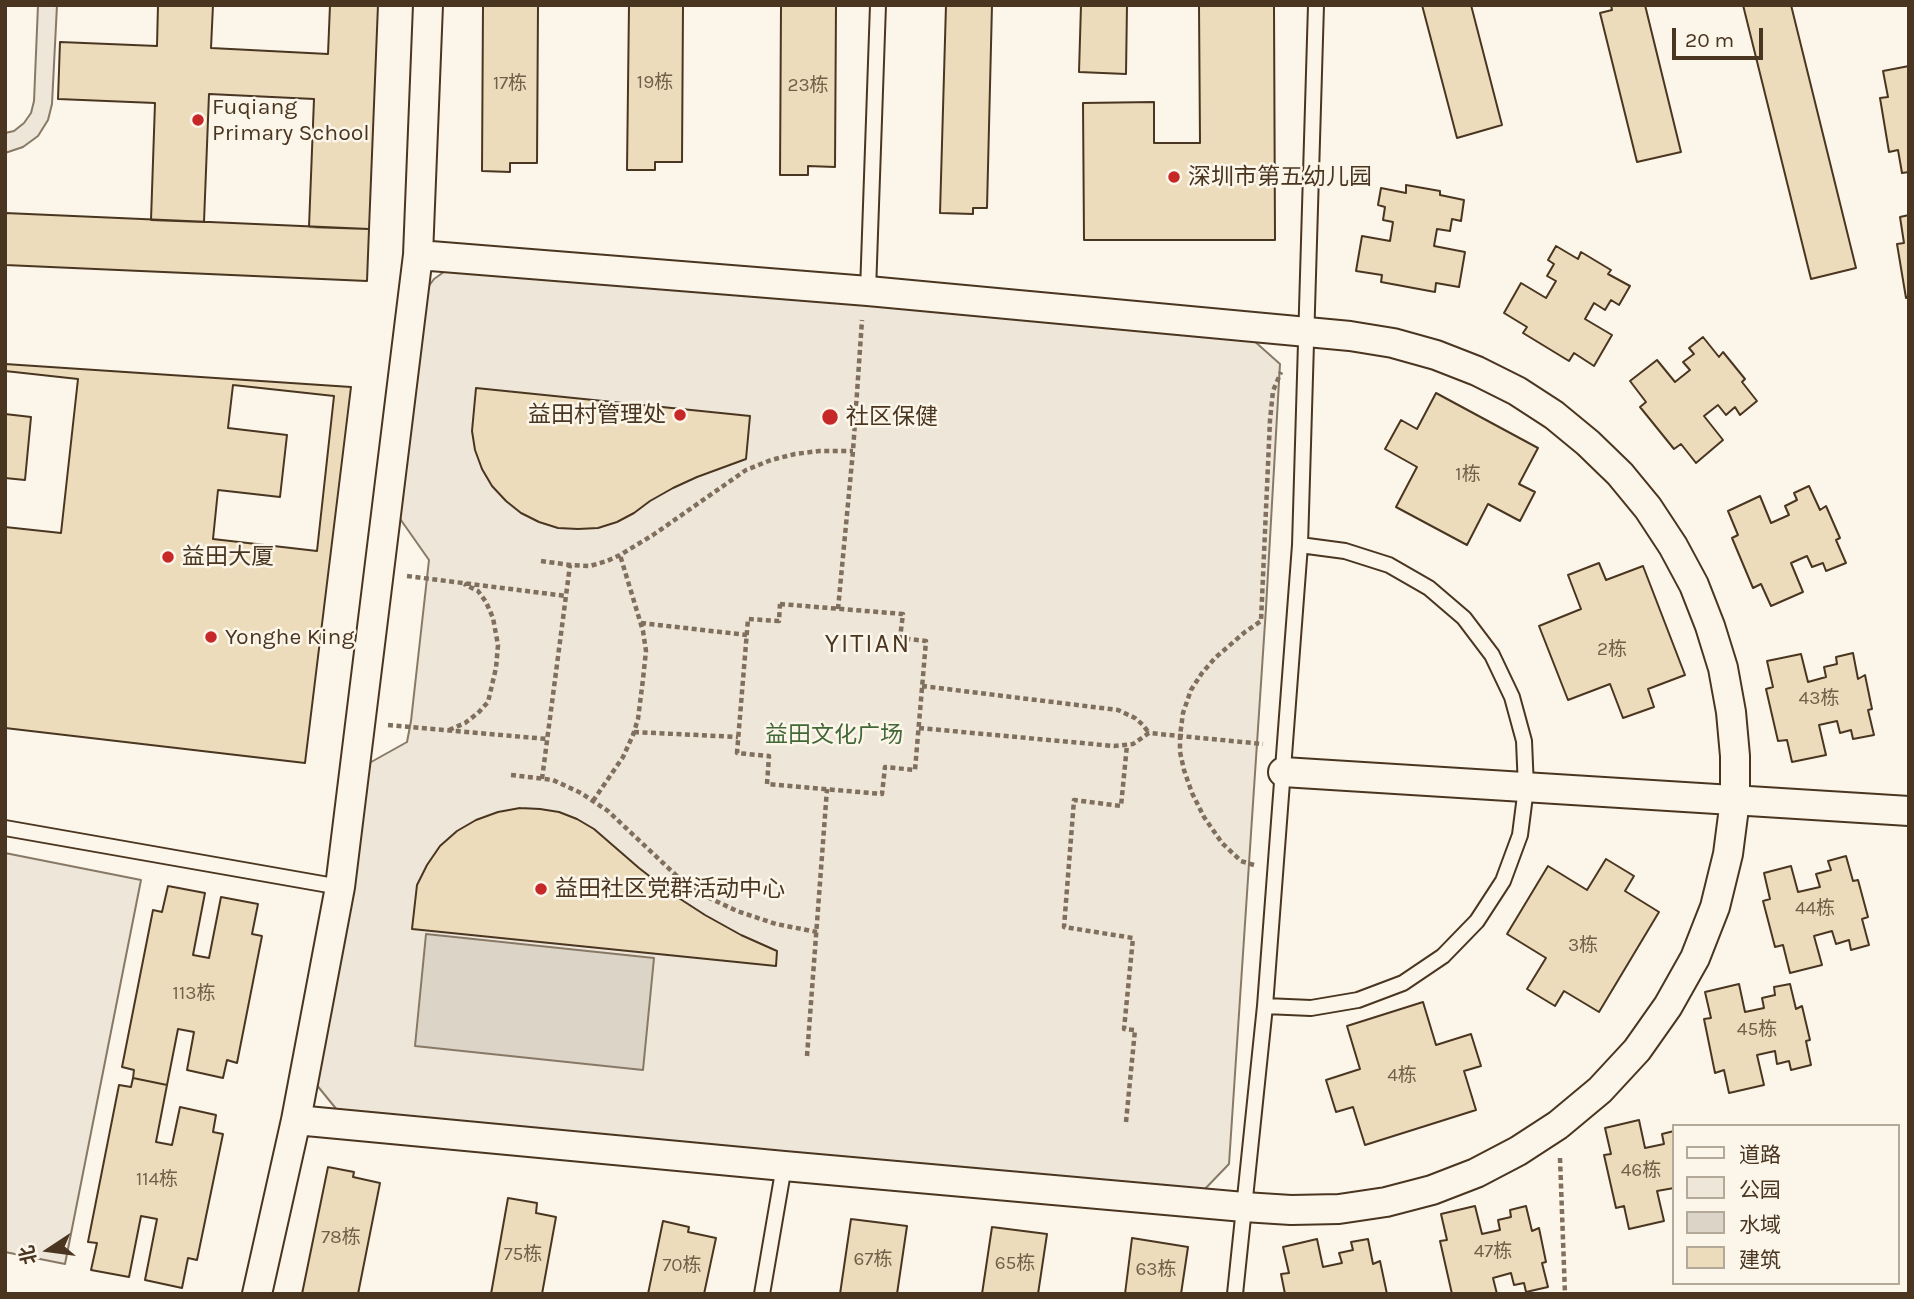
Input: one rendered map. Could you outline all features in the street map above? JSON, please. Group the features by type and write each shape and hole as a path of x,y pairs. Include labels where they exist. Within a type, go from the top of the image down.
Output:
{"street":[{"path":"257,1294 296,1120 340,887 418,255 428,5"},
{"path":"296,1120 1244,1207 1339,1209 1386,1202 1476,1173 1559,1125 1600,1090 1637,1050 1668,1006 1695,958 1715,907 1728,854 1735,800 1731,712 1723,668 1694,584 1673,545 1620,474 1554,415 1517,391 1477,371 1394,343 1350,336 866,291 418,255"},
{"path":"1284,760 1526,788 1909,811"}],"lane":[{"path":"866,291 878,5"},
{"path":"1235,1294 1265,1006 1300,545 1316,5"},
{"path":"1265,1006 1311,1008 1359,1000 1403,983 1443,956 1477,921 1503,881 1520,835 1526,788 1524,741 1512,697 1492,655 1464,618 1429,588 1389,565 1345,551 1300,545"},
{"path":"5,828 340,887"},
{"path":"762,1294 784,1166"}],"path":[{"path":"838,609 866,291"},
{"path":"1275,872 1241,860 1222,843 1203,817 1184,770 1180,736 1183,713 1191,690 1202,673 1215,658 1261,621 1270,420 1273,391 1283,370"},
{"path":"541,561 590,566 620,555 653,535 746,470 795,454 819,450 853,451"},
{"path":"593,802 623,757 634,732 646,651 641,623 620,555"},
{"path":"542,779 570,565"},
{"path":"378,572 566,596"},
{"path":"449,730 466,723 488,702 496,668 498,645 493,618 478,591 462,583"},
{"path":"780,604 838,609 903,614 900,639 926,641 915,771 885,767 882,794 767,784 769,756 737,753 748,619 779,621 780,604"},
{"path":"641,623 747,635"},
{"path":"922,686 1118,710 1135,718 1149,733"},
{"path":"360,722 547,739"},
{"path":"919,728 1114,746 1133,744 1149,733 1180,736 1284,760"},
{"path":"634,732 738,737"},
{"path":"1126,1122 1135,1030 1125,1029 1133,938 1064,927 1074,800 1121,806 1127,745"},
{"path":"511,775 553,780 581,793 608,811 680,879 705,896 737,911 776,924 817,932"},
{"path":"807,1056 827,789"},
{"path":"1559,1125 1565,1294"}],"green space":[{"path":"38,5 57,5 52,104 48,120 38,136 23,147 5,153 5,133 14,131 24,123 31,113 34,101"},
{"name":"益田文化广场","path":"455,264 1243,331 1280,364 1229,1164 1202,1192 342,1116 311,1078 364,766 407,742 411,721 429,560 396,513 425,291 434,279"},
{"path":"5,853 141,880 65,1264 5,1252"}],"water":[{"path":"426,934 654,958 643,1070 415,1046"}],"building":[{"path":"158,5 213,5 211,48 328,54 330,5 378,5 369,229 309,227 314,99 209,94 204,222 151,220 155,103 58,99 60,42 157,46"},
{"path":"483,5 538,5 537,163 510,163 510,172 482,171"},
{"path":"629,5 683,5 682,162 655,162 655,170 627,170"},
{"path":"781,5 836,5 835,167 808,166 808,175 780,175"},
{"path":"946,5 992,5 987,208 973,208 973,214 940,213"},
{"path":"1081,5 1127,5 1126,74 1079,72"},
{"path":"1199,5 1274,5 1275,240 1084,240 1083,103 1154,102 1154,143 1200,143"},
{"path":"1422,5 1471,5 1502,125 1457,138"},
{"path":"1611,5 1645,5 1681,152 1637,162 1600,13 1612,10"},
{"path":"1743,5 1791,5 1856,268 1811,279"},
{"path":"1909,66 1909,172 1902,173 1898,150 1889,152 1880,98 1888,97 1883,71"},
{"path":"1406,185 1440,191 1440,195 1464,200 1461,221 1452,219 1450,231 1437,229 1434,246 1465,252 1459,287 1436,283 1435,292 1381,282 1382,275 1356,271 1362,236 1390,241 1393,222 1383,220 1385,207 1378,205 1381,188 1406,193"},
{"path":"5,213 369,229 367,281 5,265"},
{"path":"1909,215 1909,297 1906,298 1897,244 1904,243 1900,217"},
{"path":"1556,246 1578,259 1581,252 1611,270 1608,274 1630,286 1619,305 1611,300 1605,310 1594,303 1585,319 1612,335 1594,366 1574,353 1569,361 1523,333 1527,327 1504,313 1521,283 1546,298 1556,281 1547,276 1554,264 1548,260"},
{"path":"1703,337 1719,357 1723,352 1745,379 1742,382 1757,401 1740,415 1735,407 1726,415 1718,405 1704,416 1723,440 1696,463 1681,444 1674,449 1640,407 1646,402 1630,381 1657,360 1675,382 1690,370 1683,362 1694,354 1689,348"},
{"name":"益田大厦","path":"5,364 351,387 305,763 5,728"},
{"path":"5,371 78,379 61,533 5,527 5,478 25,480 31,417 5,414"},
{"path":"233,385 334,396 317,551 213,539 218,490 280,497 287,435 228,428"},
{"path":"476,388 750,416 746,459 673,488 617,522 598,528 558,528 521,513 492,486 482,469 472,431"},
{"path":"1436,393 1538,448 1519,484 1535,492 1520,521 1488,504 1467,545 1396,507 1417,467 1385,449 1401,420 1417,429"},
{"path":"1809,486 1820,510 1826,506 1840,538 1836,540 1846,563 1826,571 1823,563 1812,567 1807,556 1791,563 1803,592 1771,606 1761,584 1753,588 1732,538 1738,535 1728,511 1760,496 1771,523 1789,515 1785,506 1797,500 1794,493"},
{"path":"1599,563 1606,580 1643,566 1685,675 1648,689 1654,707 1623,718 1610,684 1568,700 1539,626 1581,609 1568,575"},
{"path":"1853,653 1858,679 1865,675 1872,709 1868,710 1874,735 1853,739 1851,730 1840,733 1837,721 1819,725 1826,755 1792,762 1787,740 1778,741 1766,689 1773,687 1767,661 1801,654 1808,682 1826,677 1824,667 1837,664 1836,657"},
{"name":"益田社区党群活动中心","path":"520,808 559,812 594,829 671,893 741,935 777,951 776,966 412,929 417,885 440,846 457,831 476,820"},
{"path":"1846,856 1853,881 1858,880 1868,917 1862,919 1869,945 1851,950 1849,940 1836,944 1832,931 1814,936 1822,965 1790,973 1783,945 1775,947 1763,901 1770,899 1764,873 1791,866 1798,892 1820,887 1816,874 1831,870 1828,861"},
{"path":"1606,859 1634,876 1625,891 1659,912 1599,1012 1564,991 1555,1006 1527,989 1546,958 1507,934 1548,866 1587,890"},
{"path":"168,886 205,893 193,955 209,958 221,897 258,904 252,934 262,936 237,1063 227,1060 223,1078 187,1070 194,1032 178,1029 167,1085 133,1078 134,1070 122,1067 153,910 162,912"},
{"path":"1739,984 1745,1012 1764,1008 1762,998 1775,995 1774,987 1790,984 1796,1009 1802,1006 1810,1040 1806,1041 1811,1065 1791,1070 1789,1061 1777,1064 1775,1051 1757,1055 1764,1085 1729,1093 1724,1070 1715,1073 1704,1019 1711,1018 1705,992"},
{"path":"1423,1002 1436,1045 1471,1034 1481,1066 1464,1071 1476,1110 1365,1145 1353,1107 1336,1112 1326,1080 1360,1069 1347,1026"},
{"path":"133,1078 167,1085 156,1142 172,1145 180,1107 216,1115 213,1132 223,1134 197,1260 188,1258 182,1288 145,1280 157,1219 141,1216 129,1277 91,1270 97,1243 88,1242 119,1085 131,1087"},
{"path":"1639,1120 1645,1148 1664,1144 1662,1134 1672,1132 1672,1188 1657,1191 1664,1221 1629,1229 1624,1206 1616,1208 1604,1155 1611,1154 1605,1128"},
{"path":"328,1167 354,1172 353,1177 380,1183 358,1294 302,1294"},
{"path":"508,1198 537,1203 536,1213 556,1217 542,1294 491,1294"},
{"path":"1475,1206 1482,1234 1500,1230 1498,1220 1511,1217 1510,1210 1526,1206 1532,1231 1539,1228 1546,1262 1542,1263 1548,1287 1526,1292 1524,1283 1514,1285 1511,1273 1493,1278 1497,1294 1452,1294 1440,1241 1447,1240 1441,1214"},
{"path":"851,1219 907,1226 897,1294 840,1294"},
{"path":"663,1221 689,1227 688,1232 716,1238 704,1294 648,1294"},
{"path":"992,1227 1047,1234 1038,1294 982,1294"},
{"path":"1132,1238 1188,1247 1181,1294 1125,1294"},
{"path":"1317,1239 1323,1267 1342,1263 1339,1253 1353,1250 1351,1242 1368,1239 1373,1264 1380,1261 1387,1294 1285,1294 1281,1274 1289,1273 1283,1247"}],"place":[{"name":"Fuqiang Primary School","path":"198,120"},
{"name":"深圳市第五幼儿园","path":"1174,177"},
{"name":"益田村管理处","path":"680,415"},
{"name":"社区保健","path":"830,417"},
{"name":"益田大厦","path":"168,557"},
{"name":"Yonghe King","path":"211,637"},
{"name":"益田社区党群活动中心","path":"541,889"}],"district":[{"name":"YITIAN","path":"868,645"}]}
